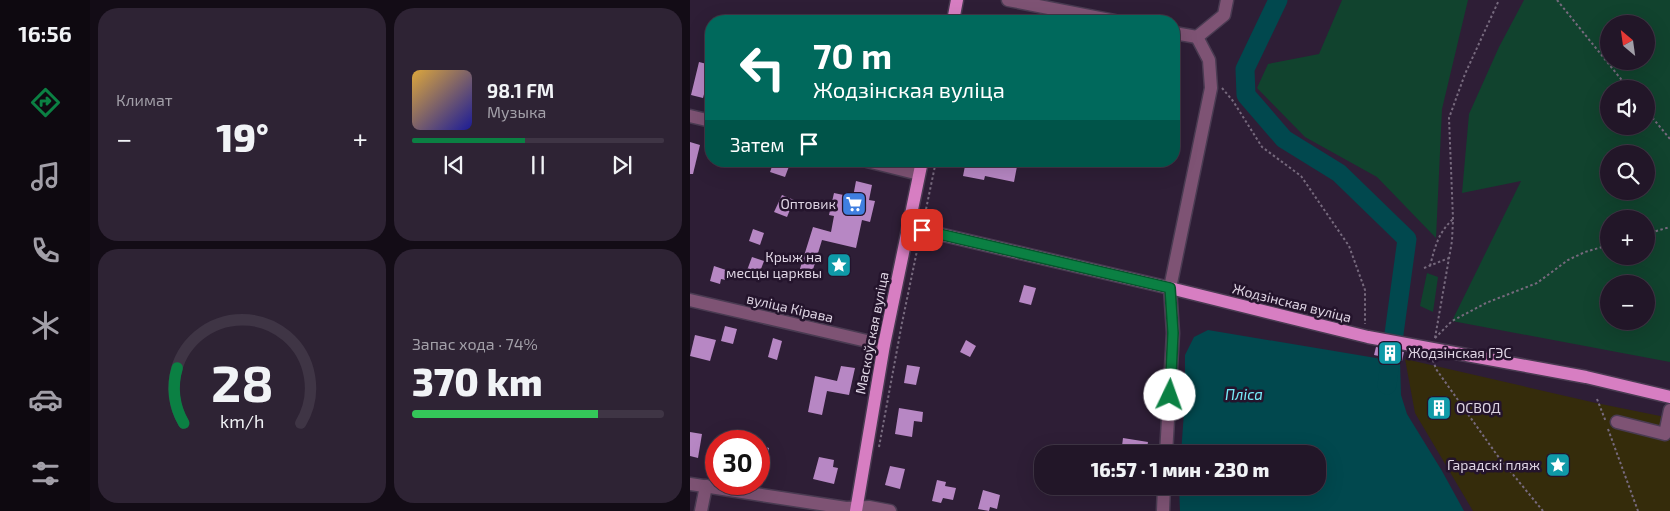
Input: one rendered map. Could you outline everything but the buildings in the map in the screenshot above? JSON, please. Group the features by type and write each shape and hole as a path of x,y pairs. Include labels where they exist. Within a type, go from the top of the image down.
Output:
{"main road":[{"path":"953,15 957,0"},
{"name":"Маскоўская вуліца","path":"856,510 884,345 920,167"},
{"name":"Жодзінская вуліца","path":"909,227 1170,288 1368,337 1403,344 1434,344 1670,397"}],"street":[{"path":"1008,0 1084,15"},
{"path":"1197,37 1224,15 1227,0"},
{"path":"1180,33 1197,37"},
{"path":"1167,445 1173,333 1170,288 1212,88 1208,60 1197,37"},
{"path":"690,116 705,120"},
{"name":"вуліца Кірава","path":"690,300 884,345"},
{"path":"1617,422 1665,434 1670,410"},
{"path":"690,484 705,486"},
{"path":"701,511 705,491"},
{"path":"762,495 856,510 869,507 890,511"},
{"path":"1163,511 1164,495"}],"path":[{"path":"1499,0 1465,74 1449,118 1453,219 1434,344 1436,369 1497,455 1543,511"},
{"path":"1557,0 1622,80"},
{"path":"1210,74 1233,101 1262,147 1301,176 1349,246 1365,290 1365,324"},
{"path":"1655,121 1670,139"},
{"path":"1430,266 1435,246 1444,228 1453,219"},
{"path":"1655,231 1670,227"},
{"path":"1434,344 1452,322 1478,307 1537,283 1568,260 1600,248"},
{"path":"1424,268 1448,258"},
{"path":"879,449 902,323"},
{"path":"1597,399 1638,511"}],"shaded area":[{"path":"1342,0 1468,0 1442,109 1436,238 1377,177 1305,137 1257,88 1268,64 1319,54"},
{"path":"1524,0 1670,0 1670,362 1452,321 1521,181 1462,193 1469,114 1499,47"},
{"path":"1427,273 1438,277 1433,312 1420,306"}],"sand":[{"name":"Гарадскі пляж","path":"1405,359 1670,418 1670,511 1473,511 1415,413"}],"water":[{"name":"Пліса","path":"1208,330 1400,362 1401,395 1407,414 1464,511 1180,511 1179,495 1326,495 1326,445 1182,445 1185,398 1185,355 1194,337"}],"waterway":[{"name":"Пліса","path":"1278,0 1245,69 1246,95 1284,139 1339,173 1407,239 1387,385"}],"place":[{"name":"Оптовик","path":"854,204"},
{"name":"Крыж на месцы царквы","path":"839,265"},
{"name":"Жодзінская ГЭС","path":"1390,353"},
{"name":"ОСВОД","path":"1439,408"},
{"name":"Гарадскі пляж","path":"1558,465"}],"route":[{"path":"922,230 1170,288 1173,333 1170,395"}]}
